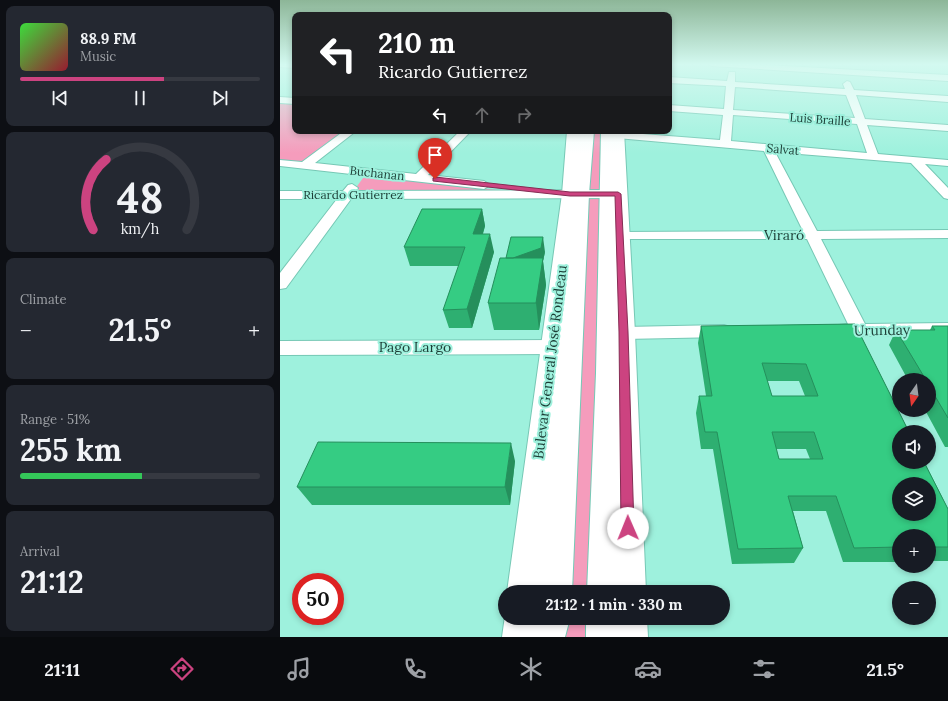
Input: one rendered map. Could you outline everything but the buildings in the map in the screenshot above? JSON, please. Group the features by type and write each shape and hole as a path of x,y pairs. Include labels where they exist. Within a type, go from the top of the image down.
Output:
{"main road":[{"name":"Bulevar General José Rondeau","path":"555,585 578,134"},
{"path":"604,585 614,134"},
{"name":"Bulevar General José Rondeau","path":"525,585 551,347 576,194"},
{"path":"613,194 620,236 621,294 624,332 629,585"},
{"path":"608,373 621,294"},
{"path":"520,637 521,625"},
{"path":"548,637 551,625"},
{"path":"552,637 553,625"},
{"path":"604,625 604,637"},
{"path":"629,625 630,637"}],"street":[{"path":"725,144 730,94"},
{"path":"850,94 874,157"},
{"path":"862,94 948,99"},
{"name":"Luis Braille","path":"672,108 948,128"},
{"path":"304,166 347,134"},
{"path":"420,178 463,134"},
{"name":"Salvat","path":"632,134 768,148 948,163"},
{"path":"768,148 860,330"},
{"path":"914,160 948,194"},
{"name":"Buchanan","path":"280,163 420,178 525,192"},
{"path":"280,284 364,172"},
{"name":"Ricardo Gutierrez","path":"280,194 525,192 613,194"},
{"name":"Viraró","path":"620,236 948,234"},
{"name":"Urunday","path":"820,330 948,329"},
{"path":"624,332 742,331"},
{"name":"Pago Largo","path":"280,348 551,347"}],"shaded area":[{"path":"280,103 292,104 292,134 341,134 300,163 280,161"},
{"path":"574,134 617,134 629,585 525,585"},
{"path":"366,174 505,191 352,193"},
{"path":"521,625 629,625 630,637 520,637"}],"route":[{"path":"435,179 570,194 618,194 621,294 624,332 628,528"}]}
